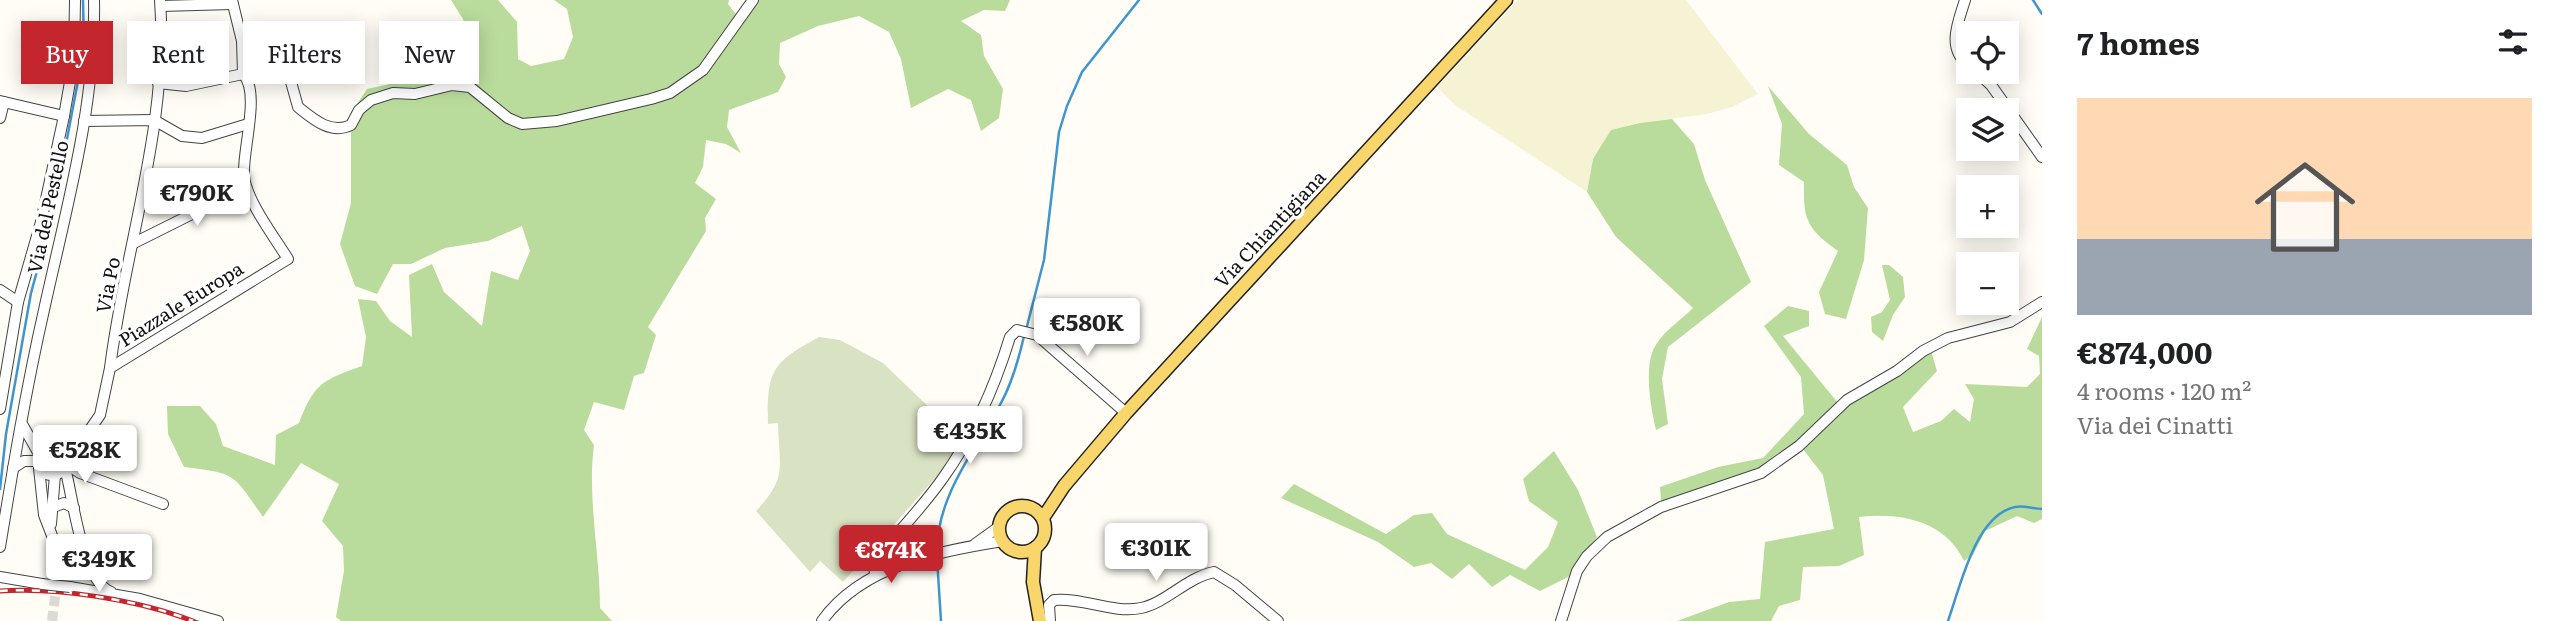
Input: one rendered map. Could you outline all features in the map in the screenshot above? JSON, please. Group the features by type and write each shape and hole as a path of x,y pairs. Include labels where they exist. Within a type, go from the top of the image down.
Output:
{"main road":[{"name":"Via Chiantigiana","path":"1040,621 1033,582 1035,548 1045,531 1043,518 1064,486 1126,414 1506,0"},
{"name":"Via Chiantigiana","path":"1000,526 1011,509 1031,508 1064,486"},
{"path":"1031,508 1043,518"},
{"path":"1000,526 1003,541 1018,551 1035,548"},
{"name":"Via Chiantigiana","path":"1018,551 1033,582"}],"street":[{"path":"0,409 2,379 18,302 41,222 64,116 74,59 75,0"},
{"name":"Via del Pestello","path":"0,547 22,420 84,121 95,41 94,0"},
{"path":"292,84 298,107 329,128 337,130 351,125 359,110 371,100 393,93 415,94 452,85 470,87 508,118 522,124 536,125 584,116 670,93 703,71 753,0"},
{"path":"1958,21 1965,0"},
{"path":"160,3 232,2"},
{"name":"Piazzale Europa","path":"232,2 242,41 243,74"},
{"name":"Via Po","path":"160,3 160,21"},
{"path":"1956,27 1953,36 1956,44"},
{"path":"229,77 243,74"},
{"name":"Via Po","path":"110,368 134,243 158,84"},
{"path":"167,84 196,84"},
{"name":"Piazzale Europa","path":"61,470 100,415 105,403 110,368 288,259 246,187 244,160 251,100 249,84"},
{"path":"1990,84 2042,158"},
{"path":"0,118 2,102 64,116"},
{"path":"84,121 154,120 182,136 202,138 248,124"},
{"path":"134,243 246,187"},
{"path":"0,290 18,302"},
{"path":"1561,621 1577,571 1597,545 1661,507 1770,468 1857,393 1948,338 2010,322 2042,302"},
{"path":"875,575 874,561 918,512 957,458 990,396 1015,334 1037,335 1126,414"},
{"path":"22,420 44,456 46,474 61,470 79,472 163,505"},
{"path":"44,456 82,437"},
{"path":"13,468 24,461 64,453 51,508 52,532"},
{"path":"44,456 43,506 58,551 58,574"},
{"path":"61,470 91,570 105,589 218,621"},
{"path":"51,508 64,503 74,508"},
{"path":"972,546 1000,526"},
{"path":"822,621 848,593 875,575 925,558 1003,541"},
{"path":"73,588 88,584 91,570"},
{"path":"1050,621 1049,605 1054,600 1069,598 1134,609 1145,608 1194,578 1214,572 1235,584 1278,621"},
{"path":"0,578 115,593"}],"shaded area":[{"path":"1518,0 1686,0 1758,94 1732,107 1707,114 1640,123 1593,159 1587,192 1455,105 1437,87"}],"green space":[{"path":"451,0 498,0 517,22 518,59 531,66 564,59 573,37 567,9 554,0 729,0 728,4 741,21 757,0 1010,0 1005,11 984,10 961,21 981,35 984,56 1003,89 999,118 981,131 971,100 948,89 911,108 901,59 889,32 859,16 818,26 780,43 779,64 786,77 778,92 729,110 727,127 741,153 726,144 706,140 703,167 695,183 716,199 705,218 706,231 648,327 656,335 644,373 634,376 624,410 594,402 584,430 594,445 592,485 600,608 612,621 341,621 336,617 344,571 343,546 322,521 339,484 301,463 263,517 232,478 214,471 184,467 168,434 167,406 200,406 216,424 223,446 275,465 276,435 299,423 310,399 322,385 338,375 362,366 366,337 358,299 376,301 390,321 412,337 409,275 432,264 444,292 482,326 491,271 518,280 530,251 522,226 488,241 445,248 411,264 393,264 377,294 355,286 340,244 351,203 351,113 367,89 390,84 479,84 479,21 463,19"},
{"path":"1768,86 1809,134 1847,165 1854,187 1868,208 1864,260 1846,319 1825,314 1819,292 1838,251 1813,230 1809,222 1806,215 1804,182 1779,165 1782,124"},
{"path":"1672,119 1694,144 1705,180 1751,282 1668,347 1662,379 1668,424 1656,430 1649,381 1652,353 1664,334 1693,308 1616,237 1587,192 1593,159 1611,130"},
{"path":"1882,265 1889,265 1903,277 1905,297 1893,315 1883,341 1872,332 1871,317 1882,312 1890,300"},
{"path":"1788,306 1809,311 1809,326 1783,336 1843,409 1931,351 1937,371 1903,407 1913,432 1941,421 1954,409 1970,422 1974,399 1965,384 2027,387 2040,374 2039,356 2027,349 2042,317 2042,519 2034,523 2017,516 1985,531 1973,555 1964,561 1946,537 1920,522 1890,516 1859,517 1864,555 1839,566 1803,567 1800,600 1779,606 1771,621 1677,621 1729,602 1760,599 1765,542 1834,529 1823,475 1803,449 1747,477 1661,501 1660,487 1718,467 1763,458 1804,414 1801,377 1764,326"},
{"path":"819,337 840,340 883,363 961,438 954,457 843,582 820,561 810,572 756,511 773,489 779,471 778,423 768,424 771,380 782,362"},
{"path":"1554,451 1578,490 1597,537 1570,576 1540,591 1510,575 1492,587 1469,564 1452,579 1431,563 1414,567 1378,542 1281,498 1294,484 1386,534 1414,515 1432,513 1447,534 1525,570 1548,547 1558,522 1529,501 1523,479"}],"waterway":[{"path":"0,489 6,434 31,293 53,213 84,49 83,0"},
{"path":"1026,330 1044,260 1059,132 1067,106 1082,72 1139,0"},
{"path":"2033,0 2042,14"},
{"path":"937,551 943,511 950,492 1005,395 1024,336"},
{"path":"1948,621 1971,555 1989,524 2001,513 2015,507 2042,509"},
{"path":"937,558 941,621"}],"tunnel":[{"path":"52,621 58,574"}],"railway":[{"path":"0,591 47,591 98,597 148,607 193,621"}]}
